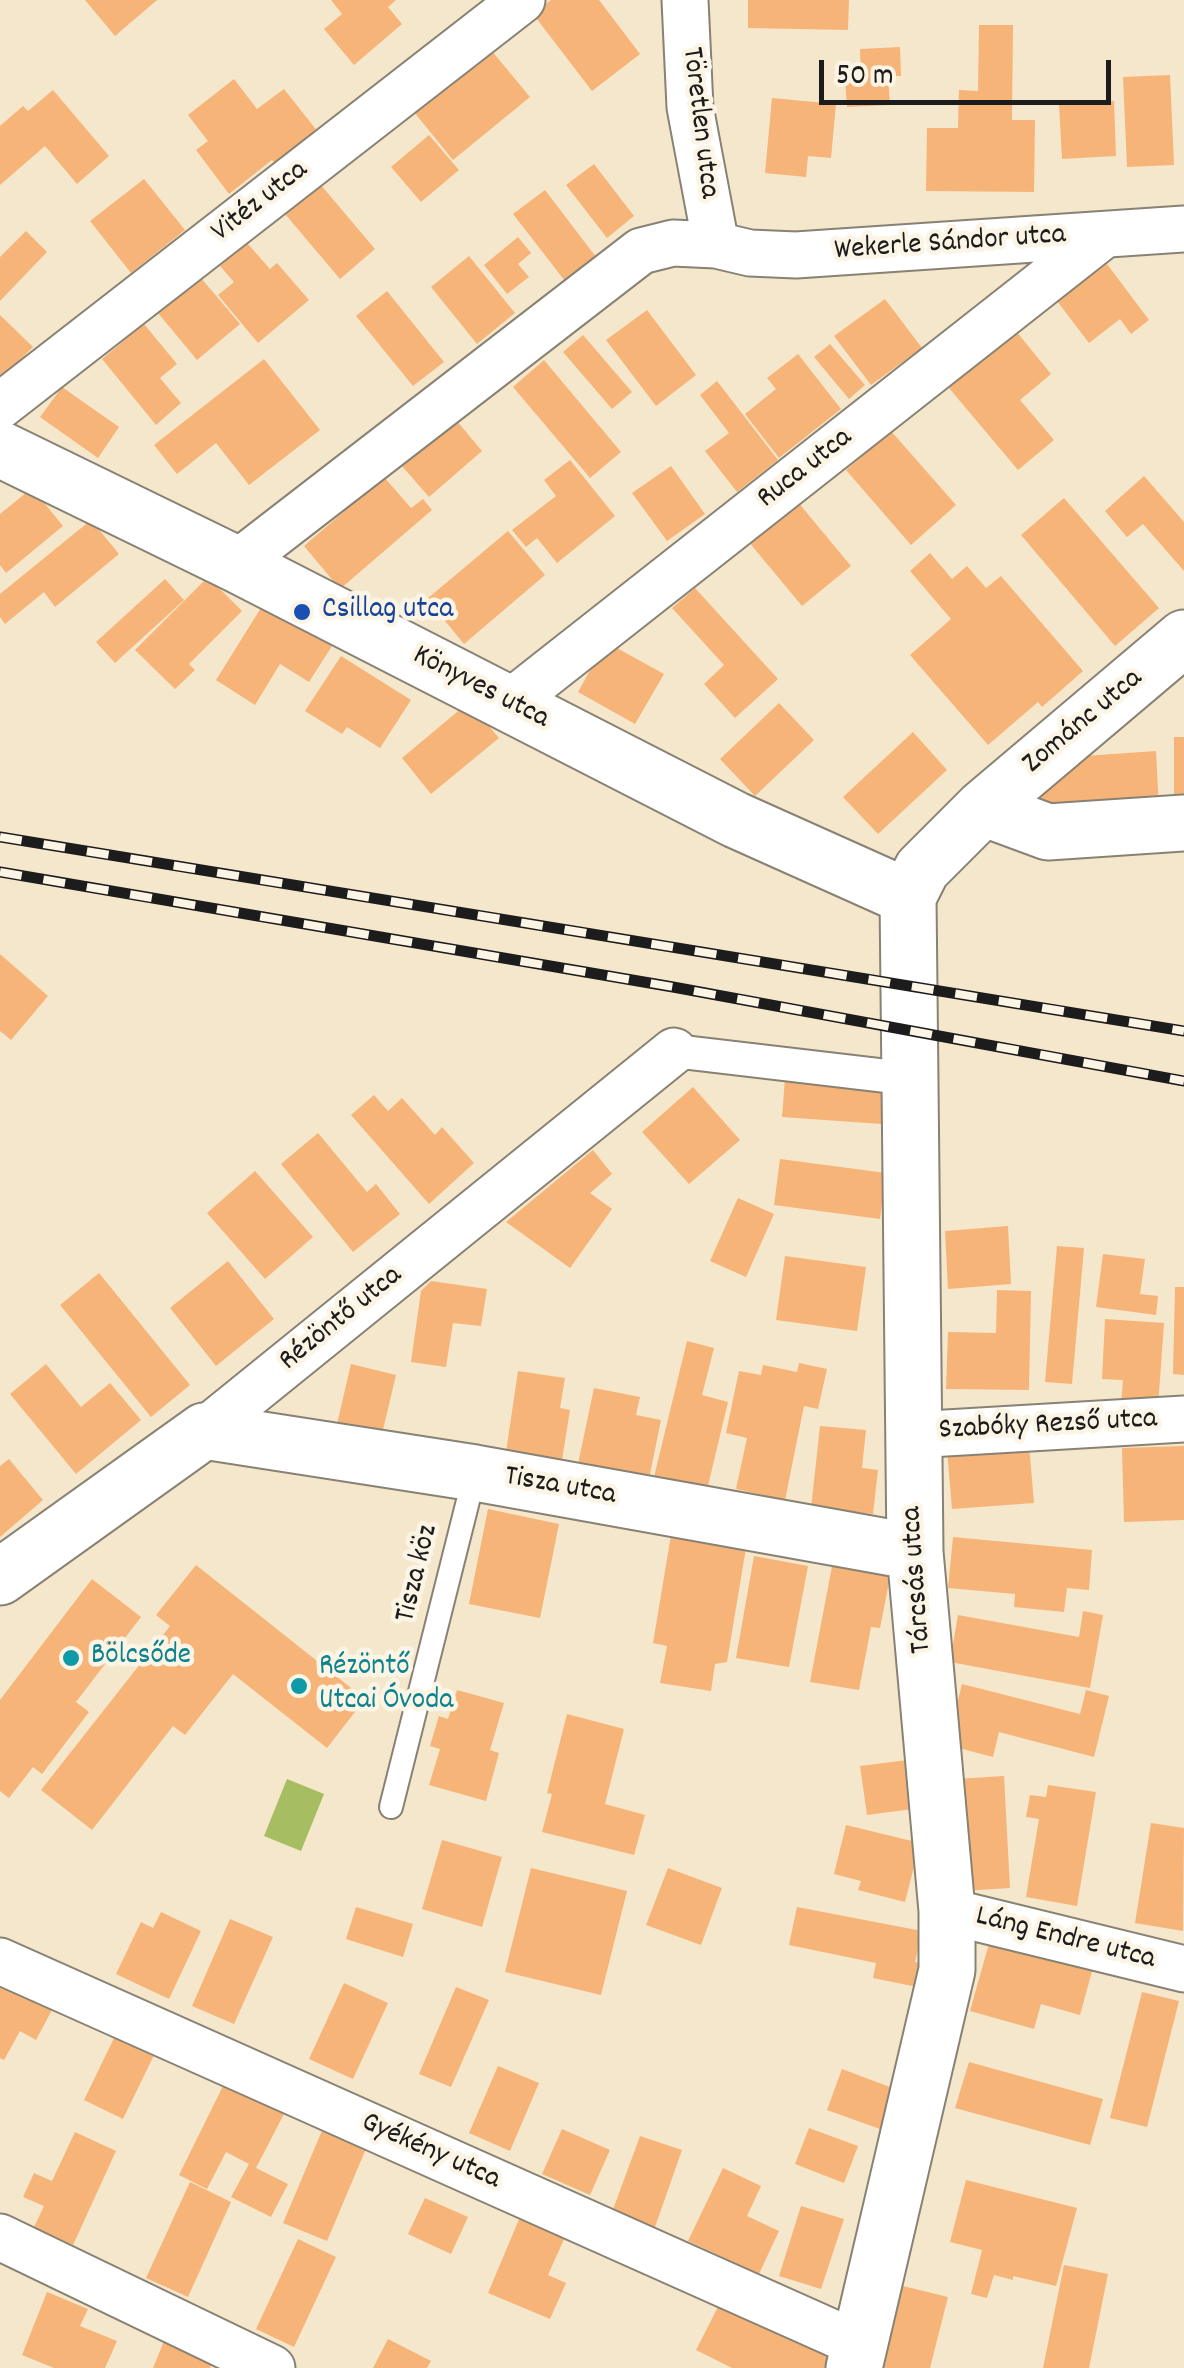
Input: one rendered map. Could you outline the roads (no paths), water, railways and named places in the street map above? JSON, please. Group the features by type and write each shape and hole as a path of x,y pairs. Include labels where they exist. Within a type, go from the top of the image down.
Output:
{"main road":[{"name":"Könyves utca","path":"0,448 736,820 908,898"},
{"name":"Zománc utca","path":"983,808 1184,638"},
{"path":"908,898 922,870 983,808 1048,832 1184,824"},
{"name":"Tárcsás utca","path":"857,2357 947,1970 947,1911 915,1552 908,898"},
{"name":"Tisza utca","path":"204,1432 476,1473 915,1552"},
{"name":"Rézöntő utca","path":"1,1574 204,1432"}],"street":[{"name":"Vitéz utca","path":"0,406 522,0"},
{"name":"Töretlen utca","path":"685,0 690,108 716,246"},
{"name":"Wekerle Sándor utca","path":"716,246 750,254 796,254 1184,229"},
{"name":"Ruca utca","path":"508,704 1104,235"},
{"path":"236,564 641,252 673,243 716,246"},
{"path":"674,1051 912,1079"},
{"name":"Rézöntő utca","path":"204,1432 674,1051"},
{"name":"Szabóky Rezső utca","path":"912,1435 1184,1420"},
{"name":"Láng Endre utca","path":"947,1911 1184,1968"},
{"name":"Gyékény utca","path":"0,1962 857,2357"},
{"path":"0,2237 272,2368"}],"lane":[{"name":"Tisza köz","path":"391,1806 476,1473"}],"railway":[{"path":"0,837 1184,1031"},
{"path":"0,872 673,987 1184,1081"}],"place":[{"name":"Csillag utca","path":"302,612"},
{"name":"Bölcsőde","path":"71,1658"},
{"name":"Rézöntő Utcai Óvoda","path":"299,1686"}]}
